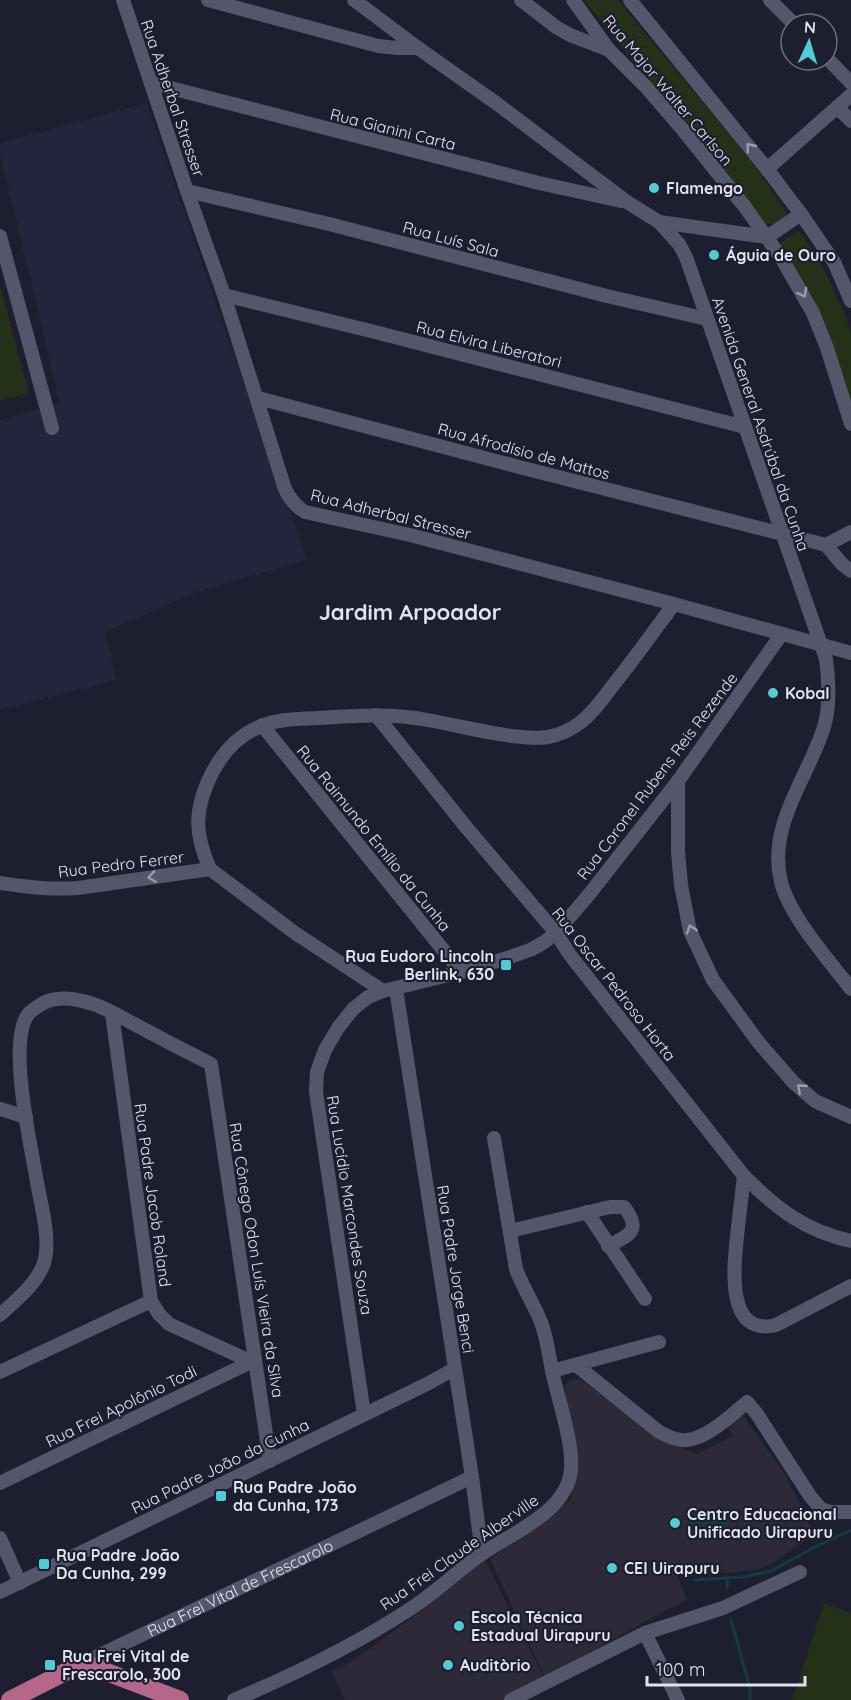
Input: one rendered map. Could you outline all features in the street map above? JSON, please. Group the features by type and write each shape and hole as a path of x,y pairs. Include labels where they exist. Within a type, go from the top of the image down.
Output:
{"main road":[{"name":"Rua Frei Vital de Frescarolo","path":"10,1700 83,1663"},
{"path":"83,1663 180,1700"}],"street":[{"name":"Rua Adherbal Stresser","path":"123,0 224,295 285,489 290,500 297,507 305,512 410,535 851,653"},
{"path":"208,0 378,46 418,48"},
{"name":"Avenida General Asdrúbal da Cunha","path":"354,0 627,202 659,222 679,244 686,257 826,661 828,689 825,725 788,807 778,861 781,883 794,914 851,988"},
{"path":"520,0 570,35 609,50"},
{"name":"Rua Major Walter Carlson","path":"573,0 609,50 646,87 683,130 783,259 813,313 827,348 851,424"},
{"name":"Rua Major Walter Carlson","path":"630,0 801,214 834,262 851,301"},
{"path":"770,0 782,12"},
{"path":"839,70 851,83"},
{"name":"Rua Gianini Carta","path":"151,83 539,183 627,202"},
{"path":"767,169 851,95"},
{"path":"838,108 851,121"},
{"name":"Rua Luís Sala","path":"187,191 329,224 607,296 707,319"},
{"path":"659,222 767,237 801,214"},
{"path":"0,236 52,428"},
{"name":"Rua Elvira Liberatori","path":"224,295 745,427"},
{"name":"Rua Afrodísio de Mattos","path":"258,398 782,534"},
{"path":"826,545 851,532"},
{"path":"782,534 826,545 851,571"},
{"path":"389,990 295,933 210,869 198,835 198,819 202,792 219,760 231,745 248,732 262,725 282,720 376,715 424,719 524,737 548,737 570,729 583,720 639,652 674,604"},
{"name":"Rua Coronel Rubens Reis Rezende","path":"461,972 530,950 556,933 678,781 781,635"},
{"name":"Rua Oscar Pedroso Horta","path":"376,715 466,827 556,933 570,955 744,1176 776,1206 799,1222 851,1241"},
{"name":"Rua Raimundo Emílio da Cunha","path":"262,725 461,972"},
{"path":"678,781 678,852 681,885 690,931 713,980 759,1042 794,1083 815,1101 851,1117"},
{"name":"Rua Pedro Ferrer","path":"0,883 56,890 210,869"},
{"name":"Rua Lucídio Marcondes Souza","path":"364,1414 316,1092 317,1072 338,1028 368,997 461,972"},
{"name":"Rua Padre Jorge Benci","path":"389,990 472,1477 482,1554"},
{"path":"0,1315 35,1280 44,1264 46,1250 44,1219 26,1116 19,1054 21,1030 27,1014 43,1002 57,998 76,999 112,1013"},
{"name":"Rua Cônego Odon Luís Vieira da Silva","path":"112,1013 211,1065 253,1360 270,1461"},
{"name":"Rua Padre Jacob Roland","path":"112,1013 151,1301 169,1324 253,1360"},
{"path":"0,1109 26,1116"},
{"name":"Rua Frei Claude Alberville","path":"234,1700 384,1626 482,1554 543,1515 559,1501 568,1485 571,1469 570,1447 542,1323 516,1269 494,1138"},
{"path":"744,1176 734,1272 735,1294 739,1308 747,1319 758,1326 776,1325 851,1287"},
{"path":"510,1231 587,1212 617,1206 624,1208 628,1212 632,1232 629,1236 608,1246"},
{"path":"587,1212 645,1299"},
{"path":"0,1372 151,1301"},
{"path":"552,1371 659,1342"},
{"name":"Rua Frei Apolônio Todi","path":"0,1483 253,1360"},
{"path":"576,1365 658,1431 671,1438 690,1440 700,1437 747,1402 821,1509 830,1512 851,1512"},
{"name":"Rua Padre João da Cunha","path":"0,1592 454,1369"},
{"name":"Rua Frei Vital de Frescarolo","path":"83,1663 472,1477"},
{"path":"0,1538 20,1583"},
{"path":"511,1700 645,1633 723,1608 800,1572"},
{"path":"645,1633 678,1700"},
{"path":"254,1700 266,1686"}],"shaded area":[{"path":"584,0 618,0 756,167 787,214 781,224 764,224"},
{"path":"147,103 307,560 199,591 105,632 116,680 0,710 0,420 60,403 0,153 0,143"},
{"path":"800,231 824,269 851,333 851,416 815,304 776,245"},
{"path":"0,285 29,393 0,401"},
{"name":"Centro Educacional Unificado Uirapuru","path":"573,1379 581,1380 667,1443 697,1454 733,1436 724,1419 739,1409 786,1476 815,1534 760,1569 731,1573 675,1571 687,1600 545,1678 490,1559 571,1499 575,1457 564,1386"},
{"path":"728,1515 729,1536 690,1535 690,1517"},
{"name":"Escola Técnica Estadual Uirapuru","path":"484,1558 545,1680 504,1700 345,1700 331,1671 351,1662 417,1614"},
{"path":"824,1603 851,1613 851,1700 792,1700"}],"waterway":[{"path":"695,1580 742,1577 771,1571 851,1530"},
{"path":"727,1588 728,1578"},
{"path":"731,1620 750,1688 750,1700"}],"place":[{"name":"Flamengo","path":"654,188"},
{"name":"Águia de Ouro","path":"714,255"},
{"name":"Kobal","path":"773,693"},
{"name":"Rua Eudoro Lincoln Berlink, 630","path":"506,965"},
{"name":"Rua Padre João da Cunha, 173","path":"221,1496"},
{"name":"Centro Educacional Unificado Uirapuru","path":"675,1523"},
{"name":"Rua Padre João Da Cunha, 299","path":"44,1564"},
{"name":"CEI Uirapuru","path":"612,1568"},
{"name":"Escola Técnica Estadual Uirapuru","path":"459,1626"},
{"name":"Rua Frei Vital de Frescarolo, 300","path":"50,1665"},
{"name":"Auditòrio","path":"448,1665"}],"district":[{"name":"Jardim Arpoador","path":"410,612"}]}
